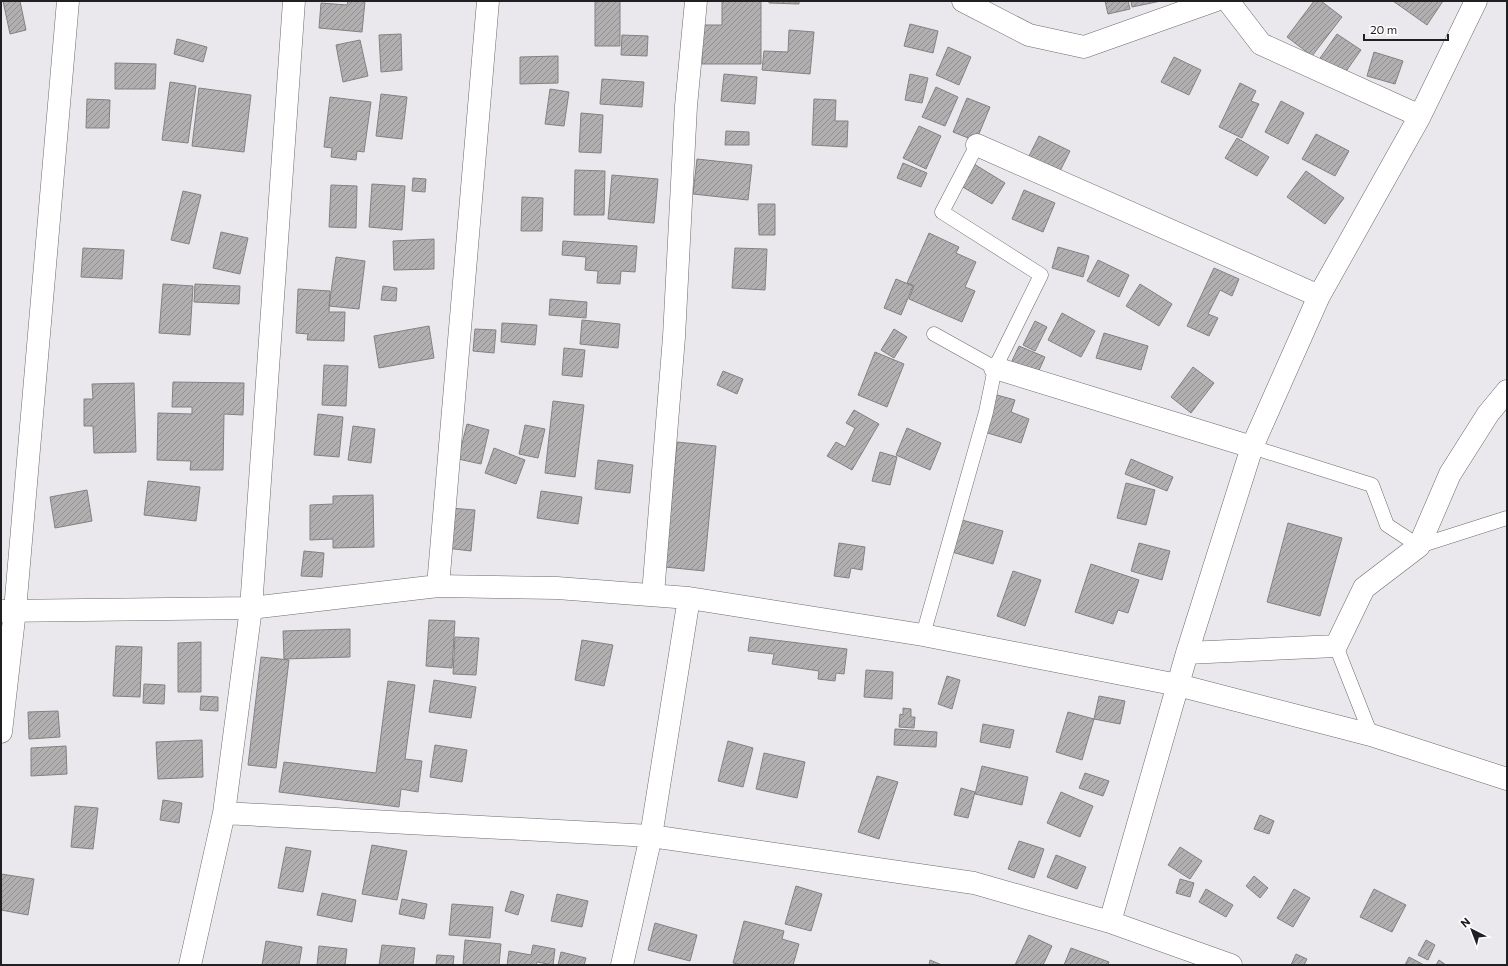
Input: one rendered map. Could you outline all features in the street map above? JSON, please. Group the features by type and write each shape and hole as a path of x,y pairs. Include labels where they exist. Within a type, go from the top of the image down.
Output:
{"street":[{"path":"1,732 8,610 68,1"},
{"path":"190,965 224,813 251,608 294,1"},
{"path":"438,586 488,1"},
{"path":"653,594 674,337 686,106 696,1"},
{"path":"963,1 1029,35 1084,47 1214,1"},
{"path":"1228,1 1262,44 1420,116"},
{"path":"1110,922 1187,653 1252,447 1319,296 1420,116 1476,1"},
{"path":"977,145 1319,296"},
{"path":"995,368 1252,447"},
{"path":"1187,653 1336,646 1364,588 1419,546 1450,474 1488,414 1507,391"},
{"path":"8,610 251,608 438,586 557,588 653,594 689,598 923,634 1178,685 1371,735 1507,779"},
{"path":"622,965 651,836 689,598"},
{"path":"224,813 651,836 974,883 1110,922 1231,965"}],"lane":[{"path":"923,634 986,412 995,368 1041,275 942,212 977,145"},
{"path":"934,334 995,368"},
{"path":"1252,447 1372,485 1387,525 1419,546 1507,518"},
{"path":"1336,646 1371,735"}],"building":[{"path":"3,1 20,1 26,30 10,34"},
{"path":"348,1 365,1 362,32 319,28 321,3 347,5"},
{"path":"595,1 620,1 620,46 595,46"},
{"path":"722,1 761,1 761,64 702,64 702,25 722,25"},
{"path":"769,1 799,1 799,4 769,3"},
{"path":"1105,1 1128,1 1130,9 1108,14"},
{"path":"1131,1 1161,1 1132,7"},
{"path":"1314,1 1321,1 1342,17 1312,56 1287,37"},
{"path":"1393,1 1443,1 1427,25"},
{"path":"910,24 938,31 933,53 904,46"},
{"path":"789,30 814,32 810,74 762,70 764,51 788,52"},
{"path":"401,34 402,70 381,72 379,35"},
{"path":"1337,34 1361,50 1342,77 1318,61"},
{"path":"622,35 648,36 647,56 621,55"},
{"path":"177,39 207,47 203,62 174,54"},
{"path":"360,40 368,76 343,82 336,45"},
{"path":"948,47 971,57 959,85 936,75"},
{"path":"1374,52 1403,61 1395,84 1367,76"},
{"path":"558,56 558,83 520,84 520,57"},
{"path":"1174,57 1201,70 1189,95 1161,82"},
{"path":"115,63 156,64 155,89 115,89"},
{"path":"724,74 757,77 755,104 721,101"},
{"path":"910,74 928,78 922,103 905,100"},
{"path":"602,79 644,82 642,107 600,104"},
{"path":"170,82 196,86 188,143 162,140"},
{"path":"1240,83 1256,91 1251,101 1259,104 1242,138 1219,127"},
{"path":"936,87 958,97 945,126 922,117"},
{"path":"199,88 251,95 244,152 192,146"},
{"path":"550,89 569,92 564,126 545,124"},
{"path":"381,94 407,97 402,139 376,136"},
{"path":"330,97 371,102 364,152 357,151 356,160 331,157 332,148 324,147"},
{"path":"967,98 990,107 976,141 953,132"},
{"path":"87,99 110,100 109,128 86,128"},
{"path":"814,99 836,100 835,121 848,121 847,147 812,145"},
{"path":"1281,101 1304,113 1288,144 1265,132"},
{"path":"581,113 603,115 601,153 579,152"},
{"path":"919,126 941,136 926,169 903,158"},
{"path":"726,131 749,132 749,145 725,145"},
{"path":"1316,134 1349,151 1335,176 1302,159"},
{"path":"1039,136 1070,151 1058,175 1027,160"},
{"path":"1237,138 1269,157 1257,176 1225,158"},
{"path":"697,159 752,165 748,200 693,194"},
{"path":"903,163 927,173 921,187 897,178"},
{"path":"974,164 1005,183 992,204 961,186"},
{"path":"575,170 605,171 604,215 574,215"},
{"path":"1306,171 1344,198 1325,224 1287,197"},
{"path":"612,175 658,179 654,223 608,219"},
{"path":"413,178 426,179 425,192 412,191"},
{"path":"372,184 405,186 402,230 369,227"},
{"path":"331,185 357,186 356,228 329,227"},
{"path":"1024,190 1055,203 1043,232 1012,219"},
{"path":"183,191 201,195 189,244 171,240"},
{"path":"522,197 543,198 542,231 521,231"},
{"path":"758,204 775,204 775,235 759,235"},
{"path":"221,232 248,238 240,274 213,268"},
{"path":"929,233 959,247 956,253 976,262 965,287 975,291 962,322 909,299 914,286 907,283"},
{"path":"434,239 434,269 394,270 393,241"},
{"path":"563,241 637,246 635,272 621,271 620,284 597,283 598,271 585,270 586,257 562,255"},
{"path":"1058,247 1089,256 1083,277 1052,268"},
{"path":"83,248 124,250 122,279 81,277"},
{"path":"735,248 767,249 765,290 732,288"},
{"path":"336,257 365,261 359,309 329,306"},
{"path":"1098,260 1129,275 1119,297 1087,281"},
{"path":"1214,268 1239,279 1232,296 1220,290 1208,314 1218,318 1209,336 1187,326"},
{"path":"896,279 913,286 901,315 884,308"},
{"path":"163,284 193,286 190,335 159,333"},
{"path":"195,284 240,286 239,304 194,302"},
{"path":"1140,284 1172,304 1159,326 1126,306"},
{"path":"383,286 397,288 396,301 381,300"},
{"path":"298,289 330,291 329,312 345,312 344,341 307,340 308,334 296,333"},
{"path":"550,299 587,302 586,318 549,315"},
{"path":"1062,313 1095,331 1081,357 1048,340"},
{"path":"582,320 620,324 618,348 580,344"},
{"path":"1035,321 1047,327 1035,351 1023,345"},
{"path":"502,323 537,325 535,345 501,342"},
{"path":"429,326 434,358 379,368 374,336"},
{"path":"475,329 496,330 494,353 473,351"},
{"path":"894,329 907,337 894,358 881,350"},
{"path":"1104,333 1148,346 1141,370 1096,358"},
{"path":"1019,346 1045,357 1036,377 1010,365"},
{"path":"564,348 585,350 582,377 562,375"},
{"path":"875,352 904,364 887,407 858,395"},
{"path":"324,365 348,366 346,406 322,405"},
{"path":"1193,367 1214,383 1191,413 1171,397"},
{"path":"723,371 743,379 737,394 717,385"},
{"path":"173,382 244,383 243,415 224,414 223,470 190,470 191,461 157,460 158,413 192,414 192,407 172,407"},
{"path":"134,383 136,452 94,453 93,426 84,426 84,399 93,399 92,384"},
{"path":"997,395 1015,400 1011,412 1029,419 1021,443 981,431"},
{"path":"553,401 584,405 575,477 545,473"},
{"path":"854,410 879,424 852,470 827,456 836,442 845,447 855,428 846,423"},
{"path":"318,414 343,417 339,457 314,455"},
{"path":"467,424 489,430 481,464 458,459"},
{"path":"525,425 545,429 538,458 519,454"},
{"path":"353,426 375,429 371,463 348,460"},
{"path":"907,428 941,443 930,470 896,455"},
{"path":"677,442 716,446 704,571 665,567"},
{"path":"494,448 525,460 516,484 485,473"},
{"path":"880,452 897,457 890,485 872,481"},
{"path":"1131,459 1173,477 1167,491 1125,474"},
{"path":"598,460 633,465 630,493 595,489"},
{"path":"148,481 200,487 196,521 144,515"},
{"path":"1126,483 1155,490 1146,525 1117,518"},
{"path":"87,490 92,521 55,528 50,497"},
{"path":"541,491 582,497 578,524 537,518"},
{"path":"373,495 374,547 333,548 333,539 310,540 310,505 333,504 333,496"},
{"path":"450,508 475,510 471,551 446,548"},
{"path":"962,520 1003,531 993,564 952,552"},
{"path":"1288,523 1342,538 1320,616 1267,602"},
{"path":"839,543 865,547 862,570 851,568 849,578 834,576"},
{"path":"1139,543 1170,551 1162,580 1131,571"},
{"path":"304,551 324,553 322,577 301,576"},
{"path":"1091,564 1139,580 1128,613 1118,610 1113,624 1075,612"},
{"path":"1013,571 1041,580 1025,626 997,616"},
{"path":"429,620 455,621 452,668 426,666"},
{"path":"350,629 350,657 284,659 283,631"},
{"path":"455,637 479,638 476,675 453,674"},
{"path":"750,637 847,649 844,674 836,673 835,681 818,679 819,671 772,664 774,654 748,651"},
{"path":"582,640 613,645 604,686 575,680"},
{"path":"201,642 201,692 178,692 178,643"},
{"path":"116,646 142,647 140,697 113,696"},
{"path":"261,657 289,660 276,768 248,765"},
{"path":"866,670 893,672 892,699 864,697"},
{"path":"947,676 960,680 952,709 938,704"},
{"path":"434,680 476,687 471,718 429,712"},
{"path":"388,681 415,685 405,759 422,761 418,792 401,789 399,807 279,792 284,762 376,773"},
{"path":"144,684 165,685 164,704 143,703"},
{"path":"201,696 218,697 218,711 200,710"},
{"path":"1099,696 1125,701 1120,724 1094,719"},
{"path":"903,708 911,709 911,717 915,717 914,728 899,727 900,714 903,715"},
{"path":"58,711 60,737 29,739 28,712"},
{"path":"1068,712 1094,719 1082,760 1056,752"},
{"path":"983,724 1014,730 1010,748 980,742"},
{"path":"895,729 937,732 936,747 894,745"},
{"path":"202,740 203,777 158,779 156,742"},
{"path":"728,741 753,748 743,787 718,781"},
{"path":"435,745 467,750 462,782 430,777"},
{"path":"66,746 67,774 31,776 31,748"},
{"path":"764,753 805,762 797,798 756,789"},
{"path":"982,766 1028,777 1022,805 975,794"},
{"path":"1085,773 1109,781 1103,796 1079,788"},
{"path":"877,776 898,782 879,839 858,832"},
{"path":"961,788 975,792 968,818 954,815"},
{"path":"1061,792 1093,806 1080,837 1047,823"},
{"path":"163,800 182,803 179,823 160,820"},
{"path":"75,806 98,808 93,849 71,847"},
{"path":"1260,815 1274,821 1269,834 1254,829"},
{"path":"1019,841 1044,849 1034,878 1008,869"},
{"path":"372,845 407,851 397,900 362,894"},
{"path":"286,847 311,851 303,892 278,888"},
{"path":"1180,847 1202,861 1190,879 1168,865"},
{"path":"1056,855 1086,867 1077,889 1047,877"},
{"path":"1,874 34,879 28,915 1,910"},
{"path":"1254,876 1268,888 1260,898 1246,886"},
{"path":"1180,879 1194,883 1190,897 1176,893"},
{"path":"796,886 822,894 811,931 785,924"},
{"path":"1206,889 1233,905 1226,917 1199,902"},
{"path":"1294,889 1310,898 1293,927 1277,918"},
{"path":"1374,889 1406,905 1392,932 1360,917"},
{"path":"511,891 524,895 518,915 505,911"},
{"path":"322,893 356,900 352,922 317,915"},
{"path":"557,894 588,901 582,927 551,921"},
{"path":"402,899 427,904 424,919 399,914"},
{"path":"452,904 493,907 490,938 449,935"},
{"path":"744,921 784,931 782,939 799,944 793,965 743,965 733,963"},
{"path":"655,923 697,935 690,961 648,950"},
{"path":"1029,935 1052,946 1043,965 1015,965"},
{"path":"465,940 501,944 499,965 463,965"},
{"path":"1426,940 1435,945 1428,960 1418,955"},
{"path":"266,941 302,947 299,965 262,965"},
{"path":"382,945 415,948 413,965 379,965"},
{"path":"533,945 555,949 553,965 537,962 536,965 507,965 509,951 531,955"},
{"path":"319,946 347,949 345,965 317,965"},
{"path":"1071,948 1109,962 1108,965 1064,965"},
{"path":"561,952 586,958 584,965 558,965"},
{"path":"1296,954 1307,959 1304,965 1291,965"},
{"path":"437,955 454,956 453,965 436,965"},
{"path":"1409,957 1424,965 1405,965"},
{"path":"930,960 942,965 929,965"},
{"path":"1439,960 1446,965 1436,965"}]}
